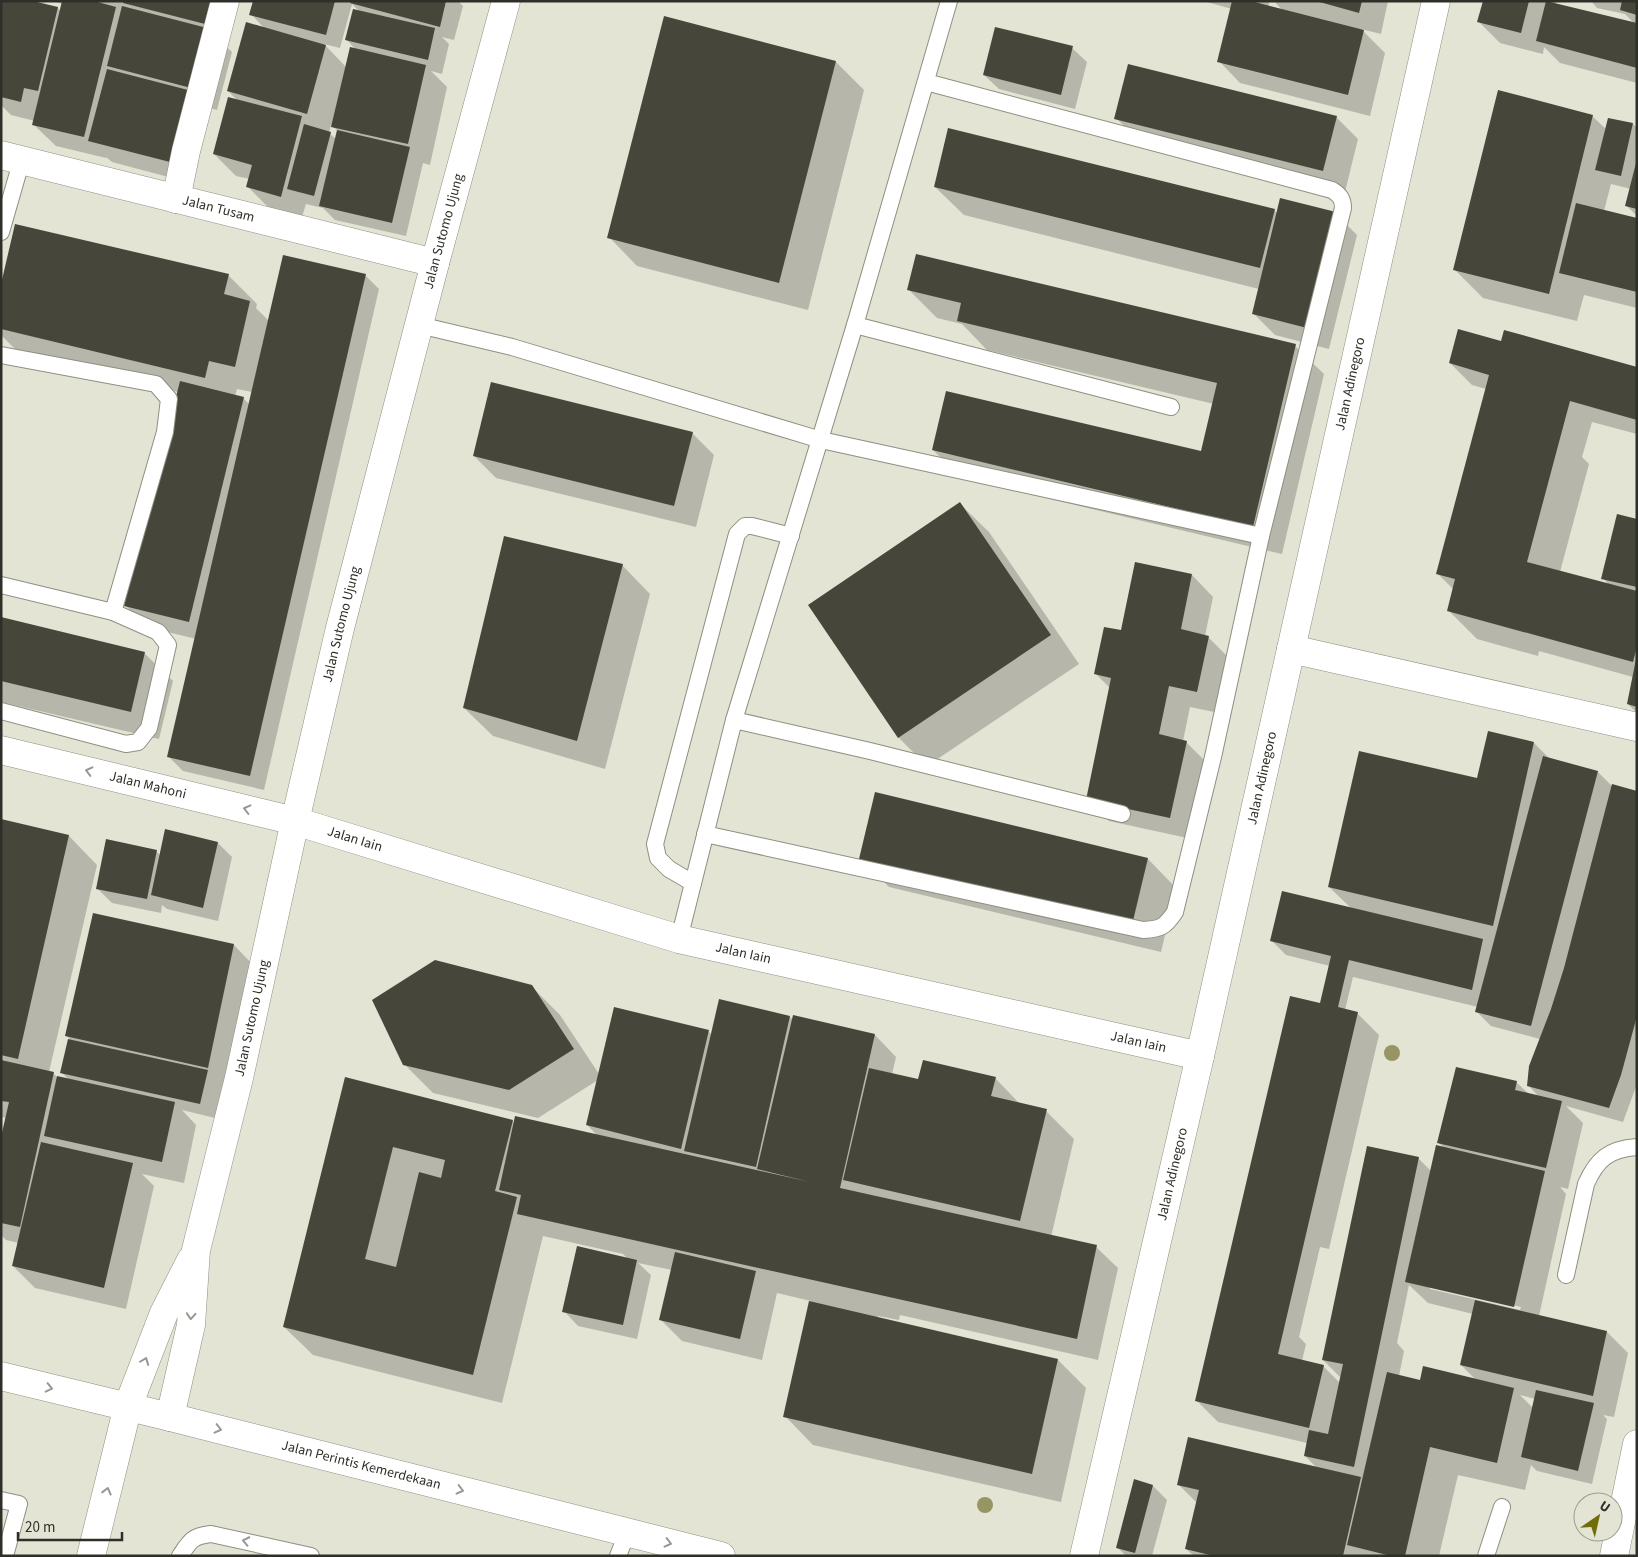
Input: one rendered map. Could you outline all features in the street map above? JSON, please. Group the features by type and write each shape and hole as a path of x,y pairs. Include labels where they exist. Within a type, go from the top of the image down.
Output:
{"street":[{"path":"176,199 186,151 226,1"},
{"name":"Jalan Sutomo Ujung","path":"170,1417 191,1325 196,1250 239,1078 294,821 340,628 434,263 506,1"},
{"name":"Jalan Adinegoro","path":"1084,1556 1200,1056 1436,1"},
{"name":"Jalan Tusam","path":"12,157 434,263"},
{"path":"1292,649 1637,727"},
{"name":"Jalan Mahoni","path":"1,750 294,821"},
{"name":"Jalan Iain","path":"294,821 679,939 1200,1056"},
{"name":"Jalan Sutomo Ujung","path":"91,1556 128,1406 164,1313 196,1250"},
{"name":"Jalan Perintis Kemerdekaan","path":"1,1376 170,1417 623,1544 721,1556"},
{"path":"1614,1556 1637,1444"}],"lane":[{"path":"679,939 734,720 821,440 949,1"},
{"path":"705,834 1143,930 1159,929 1168,922 1175,912 1213,757 1261,536 1344,208 1343,201 1339,194 1323,188 926,82"},
{"path":"1,232 12,157"},
{"path":"419,324 512,347 821,440 1261,536"},
{"path":"855,326 1171,407"},
{"path":"1,354 156,384 169,400 165,432 113,612"},
{"path":"693,883 669,869 658,858 655,844 737,534 745,526 752,526 791,536"},
{"path":"1,585 113,612 158,632 168,645 149,728 138,742 126,744 1,711"},
{"path":"734,720 870,751 1122,814"},
{"path":"1566,1276 1586,1184 1591,1173 1599,1161 1610,1153 1637,1147"},
{"path":"1,1500 19,1504 4,1556"},
{"path":"1486,1556 1502,1507"},
{"path":"180,1556 190,1541 198,1535 211,1534 311,1556"}],"building":[{"path":"1,1 33,1 58,7 38,91 24,88 21,102 1,97"},
{"path":"62,1 94,1 116,7 84,137 32,125"},
{"path":"124,1 215,1 209,25 123,3"},
{"path":"253,1 335,1 326,35 249,15"},
{"path":"351,1 446,1 440,27 350,3"},
{"path":"1232,1 1251,1 1364,30 1348,95 1217,62"},
{"path":"1316,1 1362,1 1359,13"},
{"path":"1483,1 1529,1 1521,33 1477,22"},
{"path":"1546,1 1637,23 1637,68 1536,41"},
{"path":"1622,1 1637,1 1637,15 1620,10"},
{"path":"122,6 211,29 195,89 107,66"},
{"path":"353,9 435,28 428,60 345,40"},
{"path":"664,16 836,61 779,283 607,238"},
{"path":"246,22 326,45 307,114 227,91"},
{"path":"995,27 1073,46 1061,95 983,75"},
{"path":"350,47 426,65 408,144 331,127"},
{"path":"1128,64 1337,116 1323,171 1114,119"},
{"path":"107,69 188,90 170,162 88,141"},
{"path":"1498,90 1593,115 1549,294 1453,270"},
{"path":"228,97 302,116 281,197 246,187 252,165 213,154"},
{"path":"1608,118 1633,123 1621,176 1595,170"},
{"path":"304,124 331,132 314,196 287,189"},
{"path":"948,128 1275,209 1260,268 934,187"},
{"path":"337,130 410,147 392,223 319,206"},
{"path":"1637,163 1637,209 1625,206"},
{"path":"1280,198 1336,212 1307,328 1252,314"},
{"path":"1576,203 1637,218 1637,292 1559,273"},
{"path":"15,224 229,274 224,294 250,301 235,367 209,361 205,378 1,329 1,284"},
{"path":"916,254 1296,344 1253,527 932,450 946,391 1201,451 1217,383 957,321 961,303 907,290"},
{"path":"283,255 366,274 250,776 167,757"},
{"path":"1458,329 1501,341 1504,330 1637,367 1637,420 1570,401 1527,562 1637,591 1637,646 1633,662 1447,611 1455,579 1436,574 1489,375 1449,363"},
{"path":"180,381 244,397 189,622 124,606"},
{"path":"491,382 693,432 674,506 473,456"},
{"path":"960,502 1051,635 898,738 808,605"},
{"path":"1617,514 1637,519 1637,587 1601,579"},
{"path":"504,536 623,564 577,741 463,708"},
{"path":"1135,562 1192,574 1181,629 1209,636 1197,692 1169,686 1159,734 1187,741 1170,818 1086,800 1111,678 1094,674 1104,627 1121,630"},
{"path":"1,617 145,652 131,712 1,681"},
{"path":"1637,659 1637,707 1627,704"},
{"path":"1488,731 1534,742 1493,926 1328,887 1359,751 1477,778"},
{"path":"1543,756 1598,771 1531,1026 1475,1012"},
{"path":"1612,784 1637,791 1637,1016 1621,1075 1609,1108 1527,1086 1529,1066 1551,1009 1564,968"},
{"path":"875,792 1148,858 1132,925 859,859"},
{"path":"1,819 69,835 18,1059 1,1055"},
{"path":"165,829 218,842 203,908 151,895"},
{"path":"106,839 157,850 147,899 96,889"},
{"path":"1282,891 1483,939 1472,990 1349,960 1338,1007 1358,1012 1278,1354 1324,1365 1309,1428 1195,1401 1290,996 1320,1003 1331,956 1270,941"},
{"path":"93,913 234,944 208,1068 65,1036"},
{"path":"435,960 532,985 574,1049 509,1090 403,1065 372,1000"},
{"path":"719,999 790,1016 756,1167 684,1151"},
{"path":"614,1007 709,1030 681,1149 586,1125"},
{"path":"793,1015 875,1034 840,1188 1097,1245 1077,1339 517,1214 521,1195 499,1190 515,1116 810,1182 757,1169"},
{"path":"68,1039 208,1070 200,1104 60,1073"},
{"path":"1,1060 54,1072 20,1227 1,1223 1,1137 9,1102 1,1101"},
{"path":"923,1060 996,1077 991,1096 1047,1109 1020,1221 843,1180 869,1068 918,1079"},
{"path":"1456,1067 1517,1081 1515,1090 1562,1101 1546,1168 1437,1143"},
{"path":"57,1076 175,1102 162,1162 44,1136"},
{"path":"345,1077 513,1120 495,1191 517,1197 473,1375 283,1327","holes":["393,1147 445,1160 441,1178 419,1172 396,1267 365,1259"]},
{"path":"41,1142 133,1163 104,1288 12,1266"},
{"path":"1436,1145 1545,1171 1514,1307 1405,1282"},
{"path":"1367,1146 1419,1157 1354,1467 1304,1456 1309,1430 1328,1434 1343,1364 1322,1360"},
{"path":"577,1246 637,1260 623,1325 562,1312"},
{"path":"675,1252 756,1271 740,1339 659,1320"},
{"path":"1475,1300 1607,1331 1593,1396 1460,1365"},
{"path":"809,1301 1058,1359 1032,1474 783,1417"},
{"path":"1423,1366 1514,1388 1497,1463 1430,1447 1405,1556 1391,1556 1347,1545 1387,1372 1420,1380"},
{"path":"1536,1390 1594,1403 1578,1471 1521,1457"},
{"path":"1188,1437 1361,1477 1343,1556 1214,1556 1185,1549 1199,1490 1177,1485"},
{"path":"1134,1479 1153,1485 1135,1553 1116,1548"}]}
